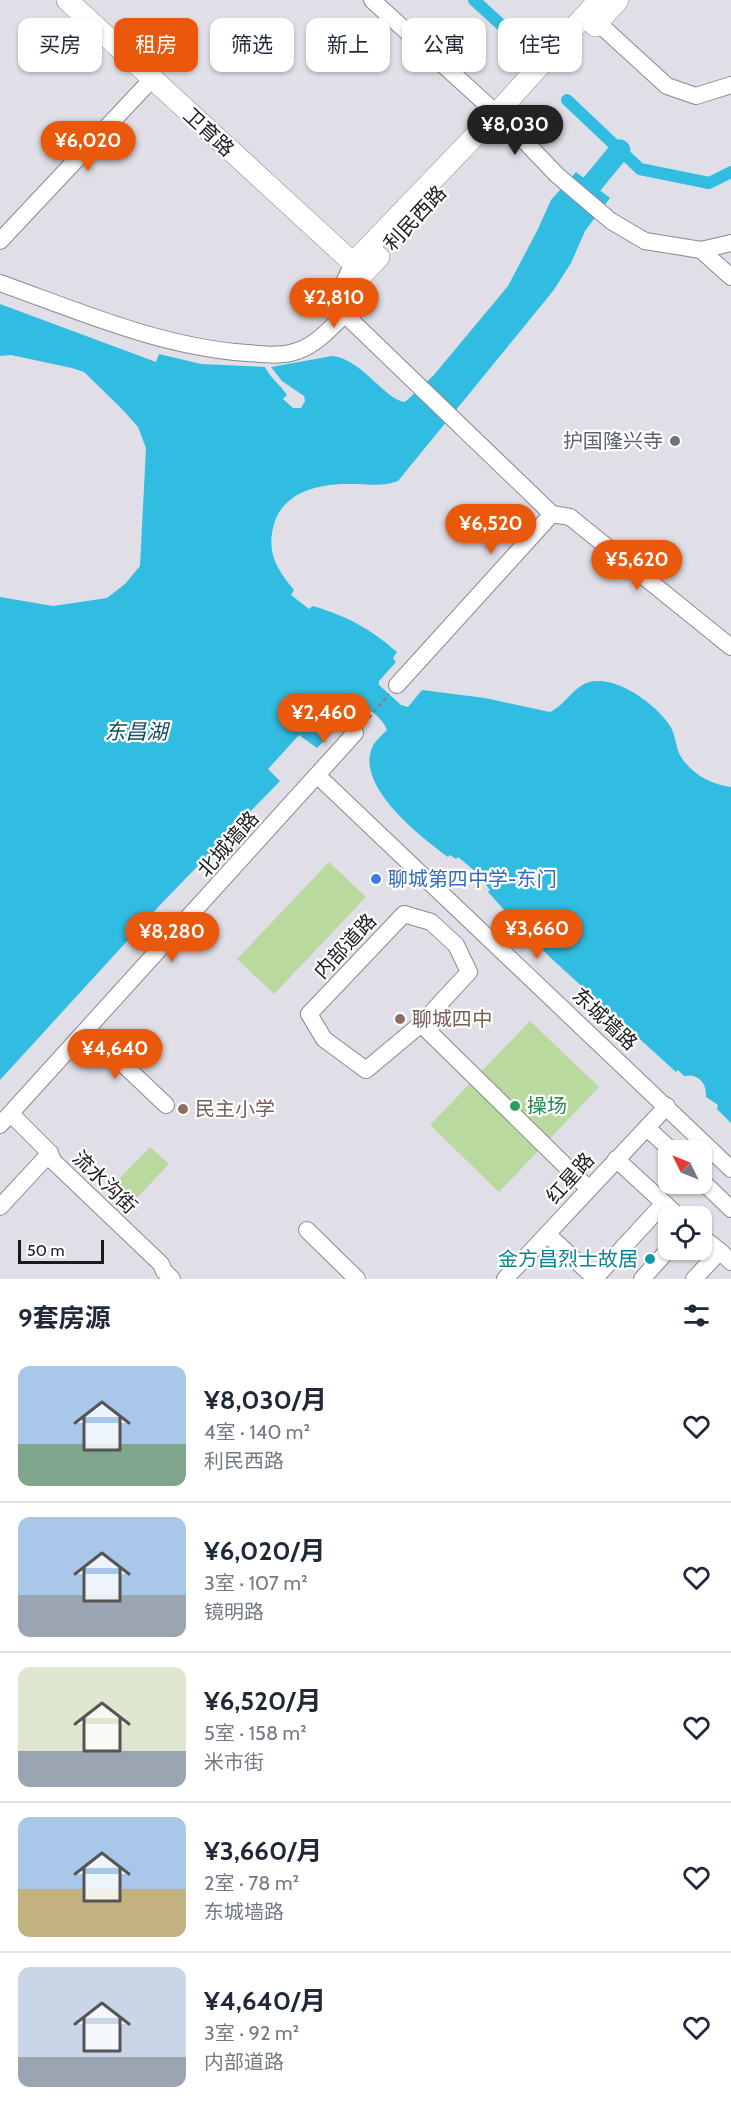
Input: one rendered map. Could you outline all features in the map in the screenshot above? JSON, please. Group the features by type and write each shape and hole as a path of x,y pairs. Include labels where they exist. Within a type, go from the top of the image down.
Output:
{"main road":[{"name":"卫育路","path":"66,0 152,79 357,259"},
{"name":"卫育路","path":"84,0 357,259"},
{"name":"利民西路","path":"339,310 591,8 618,0"},
{"name":"利民西路","path":"357,259 501,118"}],"street":[{"path":"372,0 501,118 557,175 611,220 645,241 701,250 731,243"},
{"path":"591,8 667,86 696,96 731,85"},
{"path":"0,241 152,79"},
{"path":"701,250 731,277"},
{"path":"0,283 144,334 181,344 220,351 278,355 295,352 317,341 339,310 357,259"},
{"path":"339,310 552,514 570,517 731,647"},
{"path":"397,685 552,514"},
{"name":"北城墙路","path":"5,1120 355,733"},
{"name":"东城墙路","path":"318,776 731,1169"},
{"name":"内部道路","path":"404,914 431,922 456,945 469,972 420,1024 366,1070 324,1039 309,1014 404,914"},
{"path":"420,1024 590,1189"},
{"path":"87,1030 166,1105"},
{"name":"红星路","path":"505,1279 667,1106"},
{"name":"流水沟街","path":"5,1120 50,1153 53,1161 161,1264 172,1279"},
{"path":"647,1128 660,1140"},
{"path":"0,1207 50,1153"},
{"path":"616,1159 667,1206"},
{"path":"712,1191 731,1209"},
{"path":"547,1234 595,1279 664,1203"},
{"path":"307,1230 357,1279"},
{"path":"694,1279 725,1257 712,1246"},
{"path":"642,1279 659,1260"}],"path":[{"path":"355,733 397,685"}],"green space":[{"path":"329,862 366,897 274,994 237,959"},
{"name":"操场","path":"530,1021 599,1087 499,1192 430,1125"},
{"path":"150,1147 169,1164 135,1200 116,1182"}],"water":[{"name":"东昌湖","path":"576,172 610,198 585,231 571,263 553,291 398,481 382,485 328,485 293,498 277,515 273,528 273,554 283,576 294,590 291,595 309,609 313,606 358,624 397,652 393,658 396,662 379,681 379,685 401,705 408,707 422,690 485,698 550,712 586,683 608,682 632,691 653,706 668,723 679,753 694,772 716,784 731,787 731,1123 717,1109 718,1105 706,1097 705,1087 701,1080 689,1075 684,1076 678,1070 676,1072 523,931 488,892 490,890 486,885 488,882 458,857 456,859 450,855 448,857 436,848 394,810 373,779 370,763 373,746 387,730 376,715 358,706 317,748 299,735 268,769 280,781 161,904 0,1080 0,597 53,606 107,598 125,584 140,566 146,448 138,427 84,372 11,355 0,356 0,304 156,362 159,354 201,364 265,367 287,395 283,399 293,408 301,408 305,401 304,396 282,381 271,367 332,356 353,364 390,395 405,402 433,376 508,286 551,200"}],"waterway":[{"path":"474,0 498,22"},
{"path":"567,100 640,169 709,183 731,172"},
{"path":"592,184 620,150"}],"place":[{"name":"护国隆兴寺","path":"675,441"},
{"name":"聊城第四中学-东门","path":"376,879"},
{"name":"聊城四中","path":"400,1019"},
{"name":"操场","path":"515,1106"},
{"name":"民主小学","path":"183,1109"},
{"name":"金方昌烈士故居","path":"650,1259"}]}
